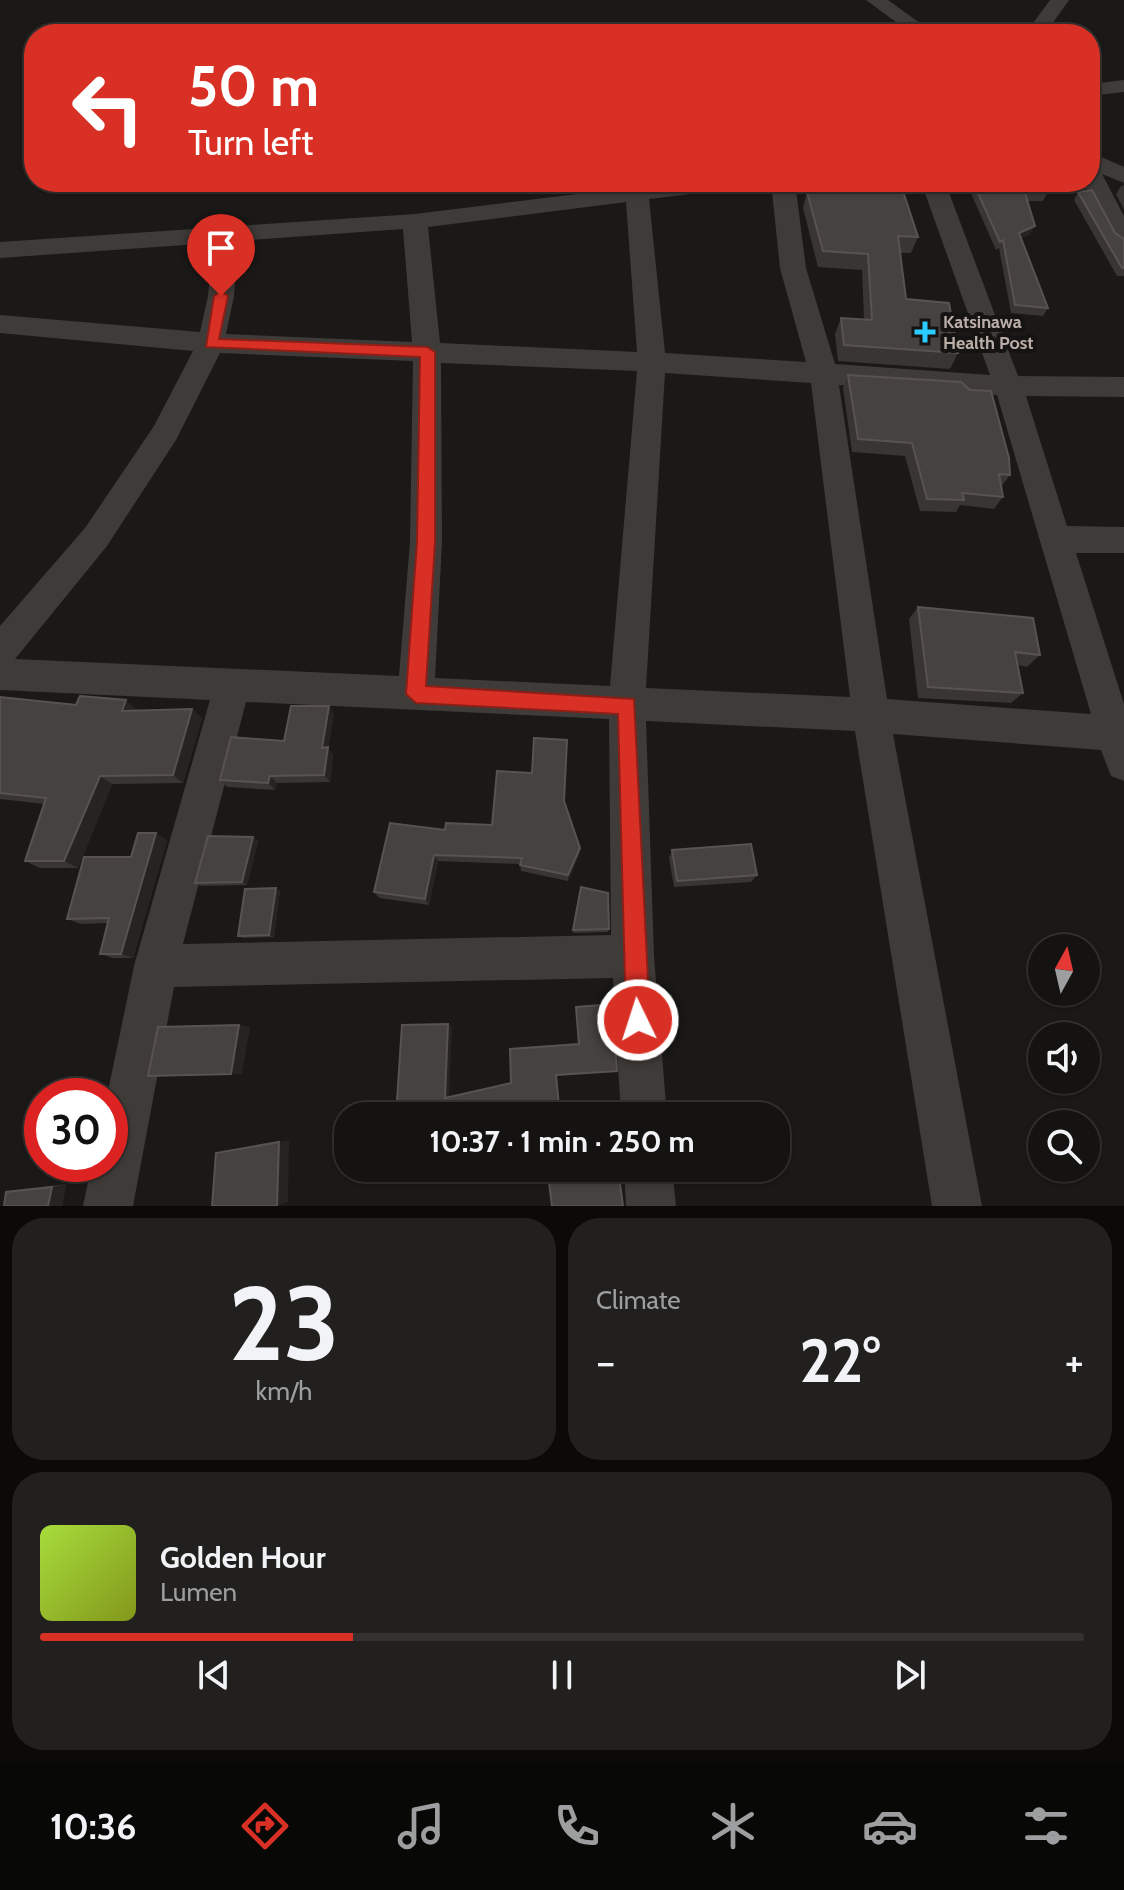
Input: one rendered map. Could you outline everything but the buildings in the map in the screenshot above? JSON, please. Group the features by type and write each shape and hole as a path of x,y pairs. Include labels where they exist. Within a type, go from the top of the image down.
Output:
{"street":[{"path":"875,0 910,24"},
{"path":"1042,24 1060,0"},
{"path":"1100,89 1124,86"},
{"path":"1100,164 1124,176"},
{"path":"0,250 415,221 659,192"},
{"path":"784,192 793,268 824,376 871,715 957,1206"},
{"path":"0,674 232,688 871,715 1121,744 1008,386 937,192"},
{"path":"1100,192 1124,240"},
{"path":"637,195 652,362 627,706 633,956 643,1102"},
{"path":"415,221 427,352 426,542 416,694"},
{"path":"0,651 96,537 166,432 211,343 221,296 226,235"},
{"path":"0,324 211,343 652,362 1008,386 1124,387"},
{"path":"1057,539 1124,540"},
{"path":"108,1206 156,966 232,688"},
{"path":"156,966 633,956"},
{"path":"649,1182 651,1206"}],"place":[{"name":"Katsinawa Health Post","path":"925,332"}],"route":[{"path":"221,296 211,343 427,352 426,542 416,694 627,706 633,956 638,1020"}]}
